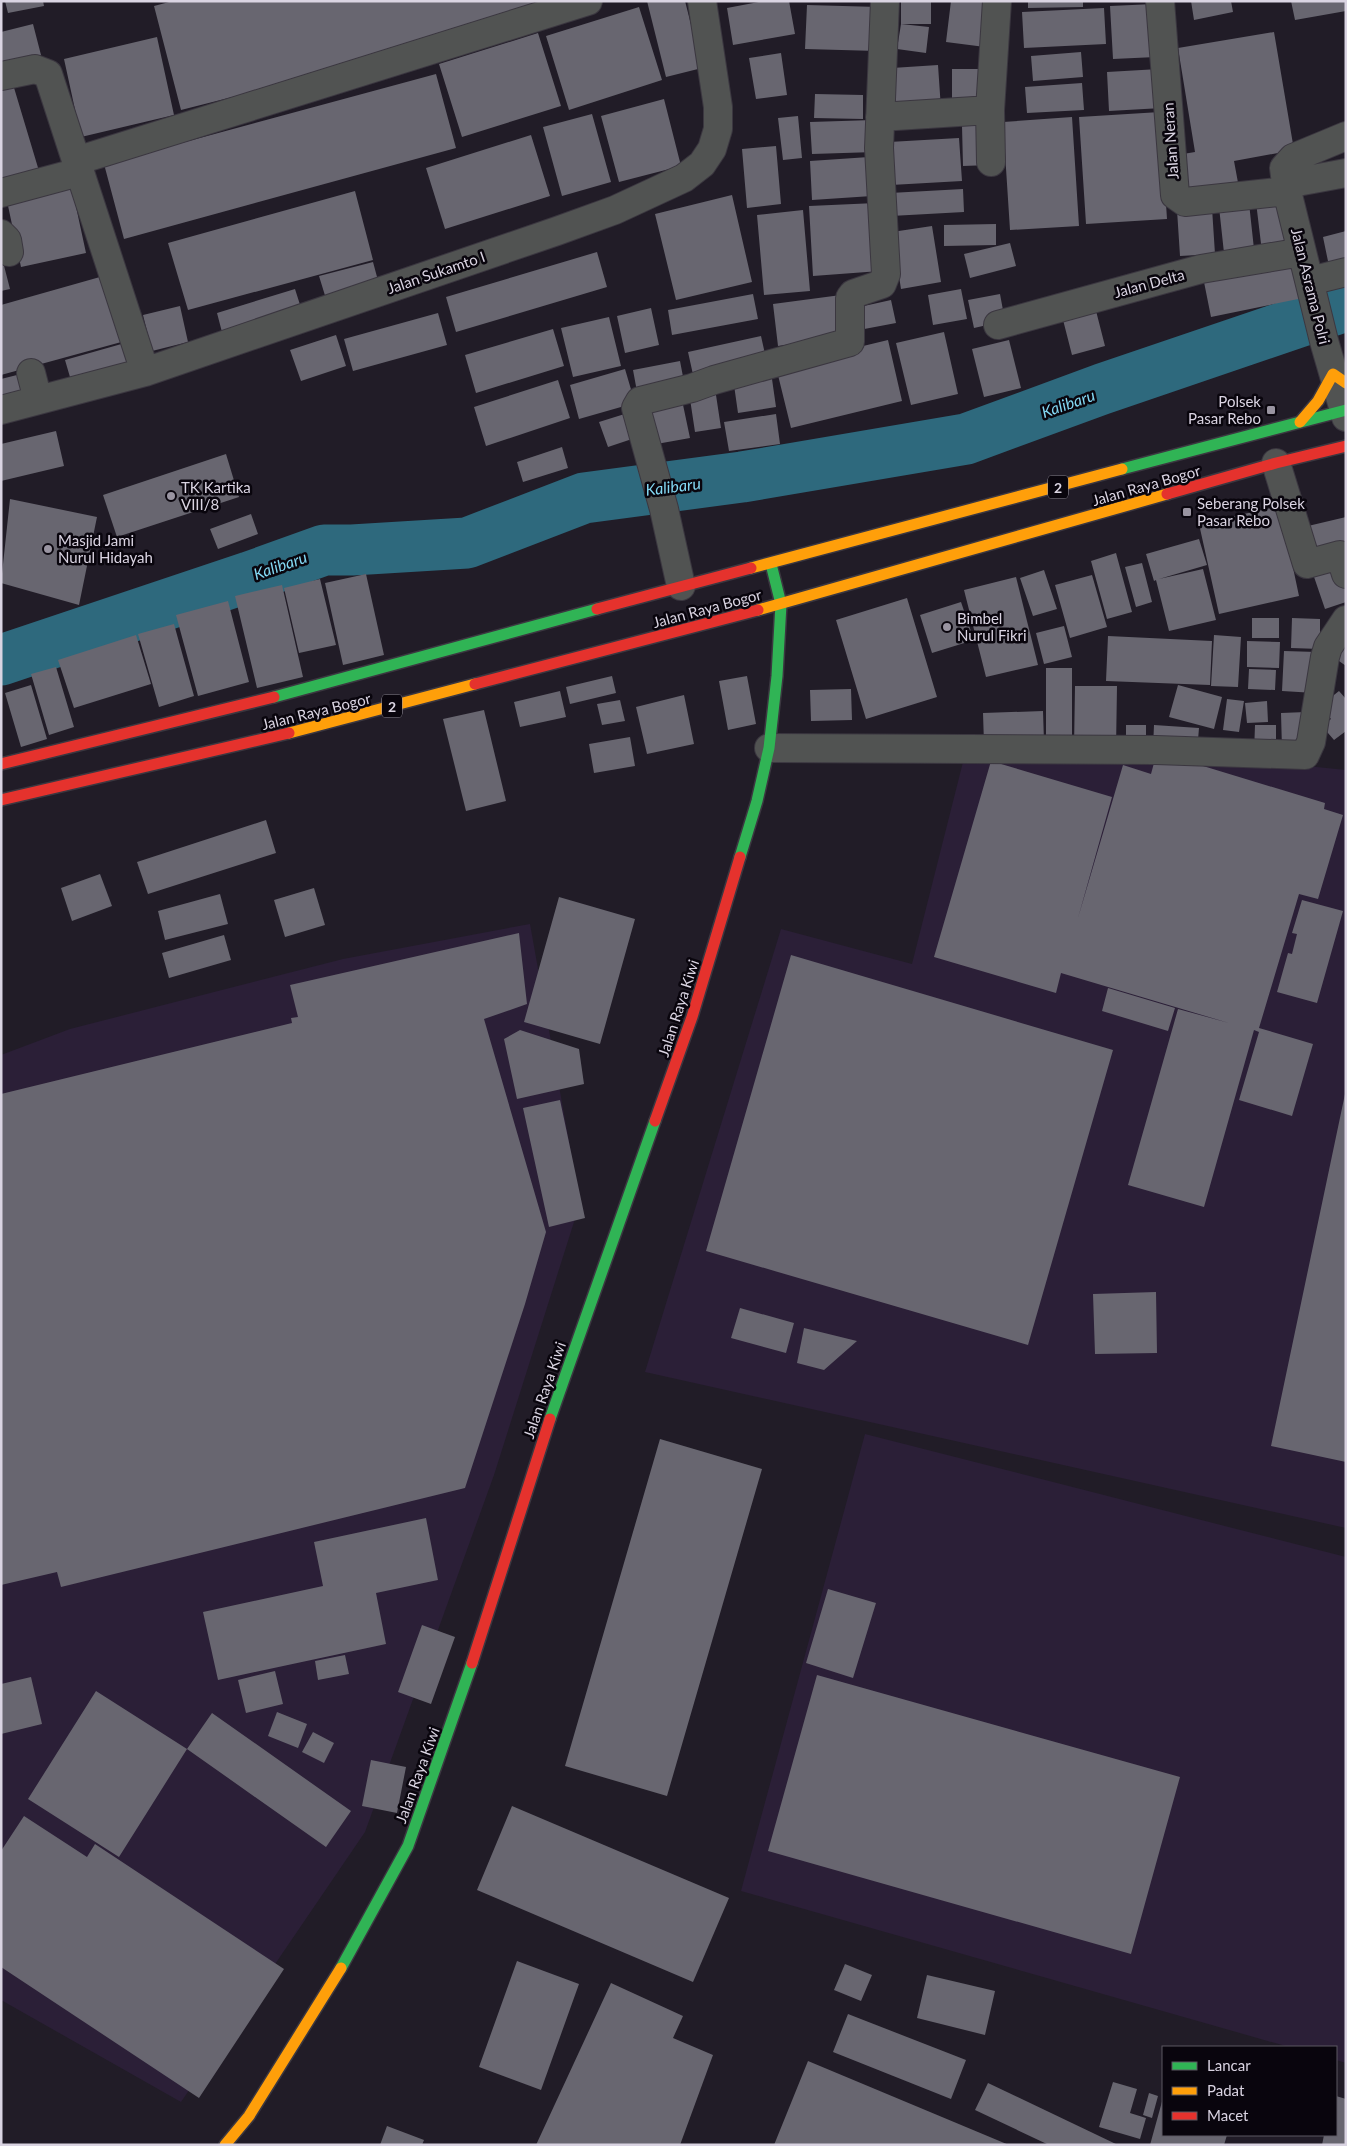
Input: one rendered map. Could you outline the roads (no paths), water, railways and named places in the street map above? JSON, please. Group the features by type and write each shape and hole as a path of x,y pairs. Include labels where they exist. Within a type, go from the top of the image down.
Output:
{"main road":[{"path":"1300,422 1340,379"},
{"name":"Jalan Raya Bogor","path":"1,764 270,698 681,586 771,564 1300,422 1345,413"},
{"name":"Jalan Raya Bogor","path":"1,800 279,736 781,604 1276,463 1346,446"},
{"name":"Jalan Raya Bogor","path":"771,564 781,604"},
{"name":"Jalan Raya Kiwi","path":"225,2145 249,2116 322,2001 408,1846 458,1707 567,1367 692,1017 746,842 769,748 777,676 781,604"}],"street":[{"path":"1,194 78,167 588,1"},
{"name":"Jalan Sukamto I","path":"1,410 144,372 614,210 684,178 702,164 712,149 718,129 718,107 702,1"},
{"path":"681,586 664,509 636,408 640,400 692,388 714,380 850,342 850,298 853,294 882,284 886,274 879,148 885,1"},
{"path":"992,162 990,110 997,1"},
{"name":"Jalan Neran","path":"1160,1 1173,190 1177,198 1184,202 1286,187"},
{"path":"1,76 35,69 48,74 144,372"},
{"path":"880,117 990,110"},
{"name":"Jalan Asrama Polri","path":"1345,413 1340,379 1324,341 1286,187 1284,168 1293,158 1346,136"},
{"path":"1286,187 1346,173"},
{"name":"Jalan Delta","path":"998,325 1202,269 1302,252"},
{"path":"1313,292 1346,272"},
{"path":"31,373 38,400"},
{"path":"1276,463 1307,564 1340,556 1346,574"},
{"path":"769,748 1156,750 1305,755 1311,742 1328,648 1346,620"}],"waterway":[{"name":"Kalibaru","path":"1,660 324,550 467,543 584,498 742,477 966,439 1102,389 1346,306"}],"place":[{"name":"Polsek Pasar Rebo","path":"1271,410"},
{"name":"TK Kartika VIII/8","path":"171,496"},
{"name":"Seberang Polsek Pasar Rebo","path":"1187,512"},
{"name":"Masjid Jami Nurul Hidayah","path":"48,549"},
{"name":"Bimbel Nurul Fikri","path":"947,627"}]}
